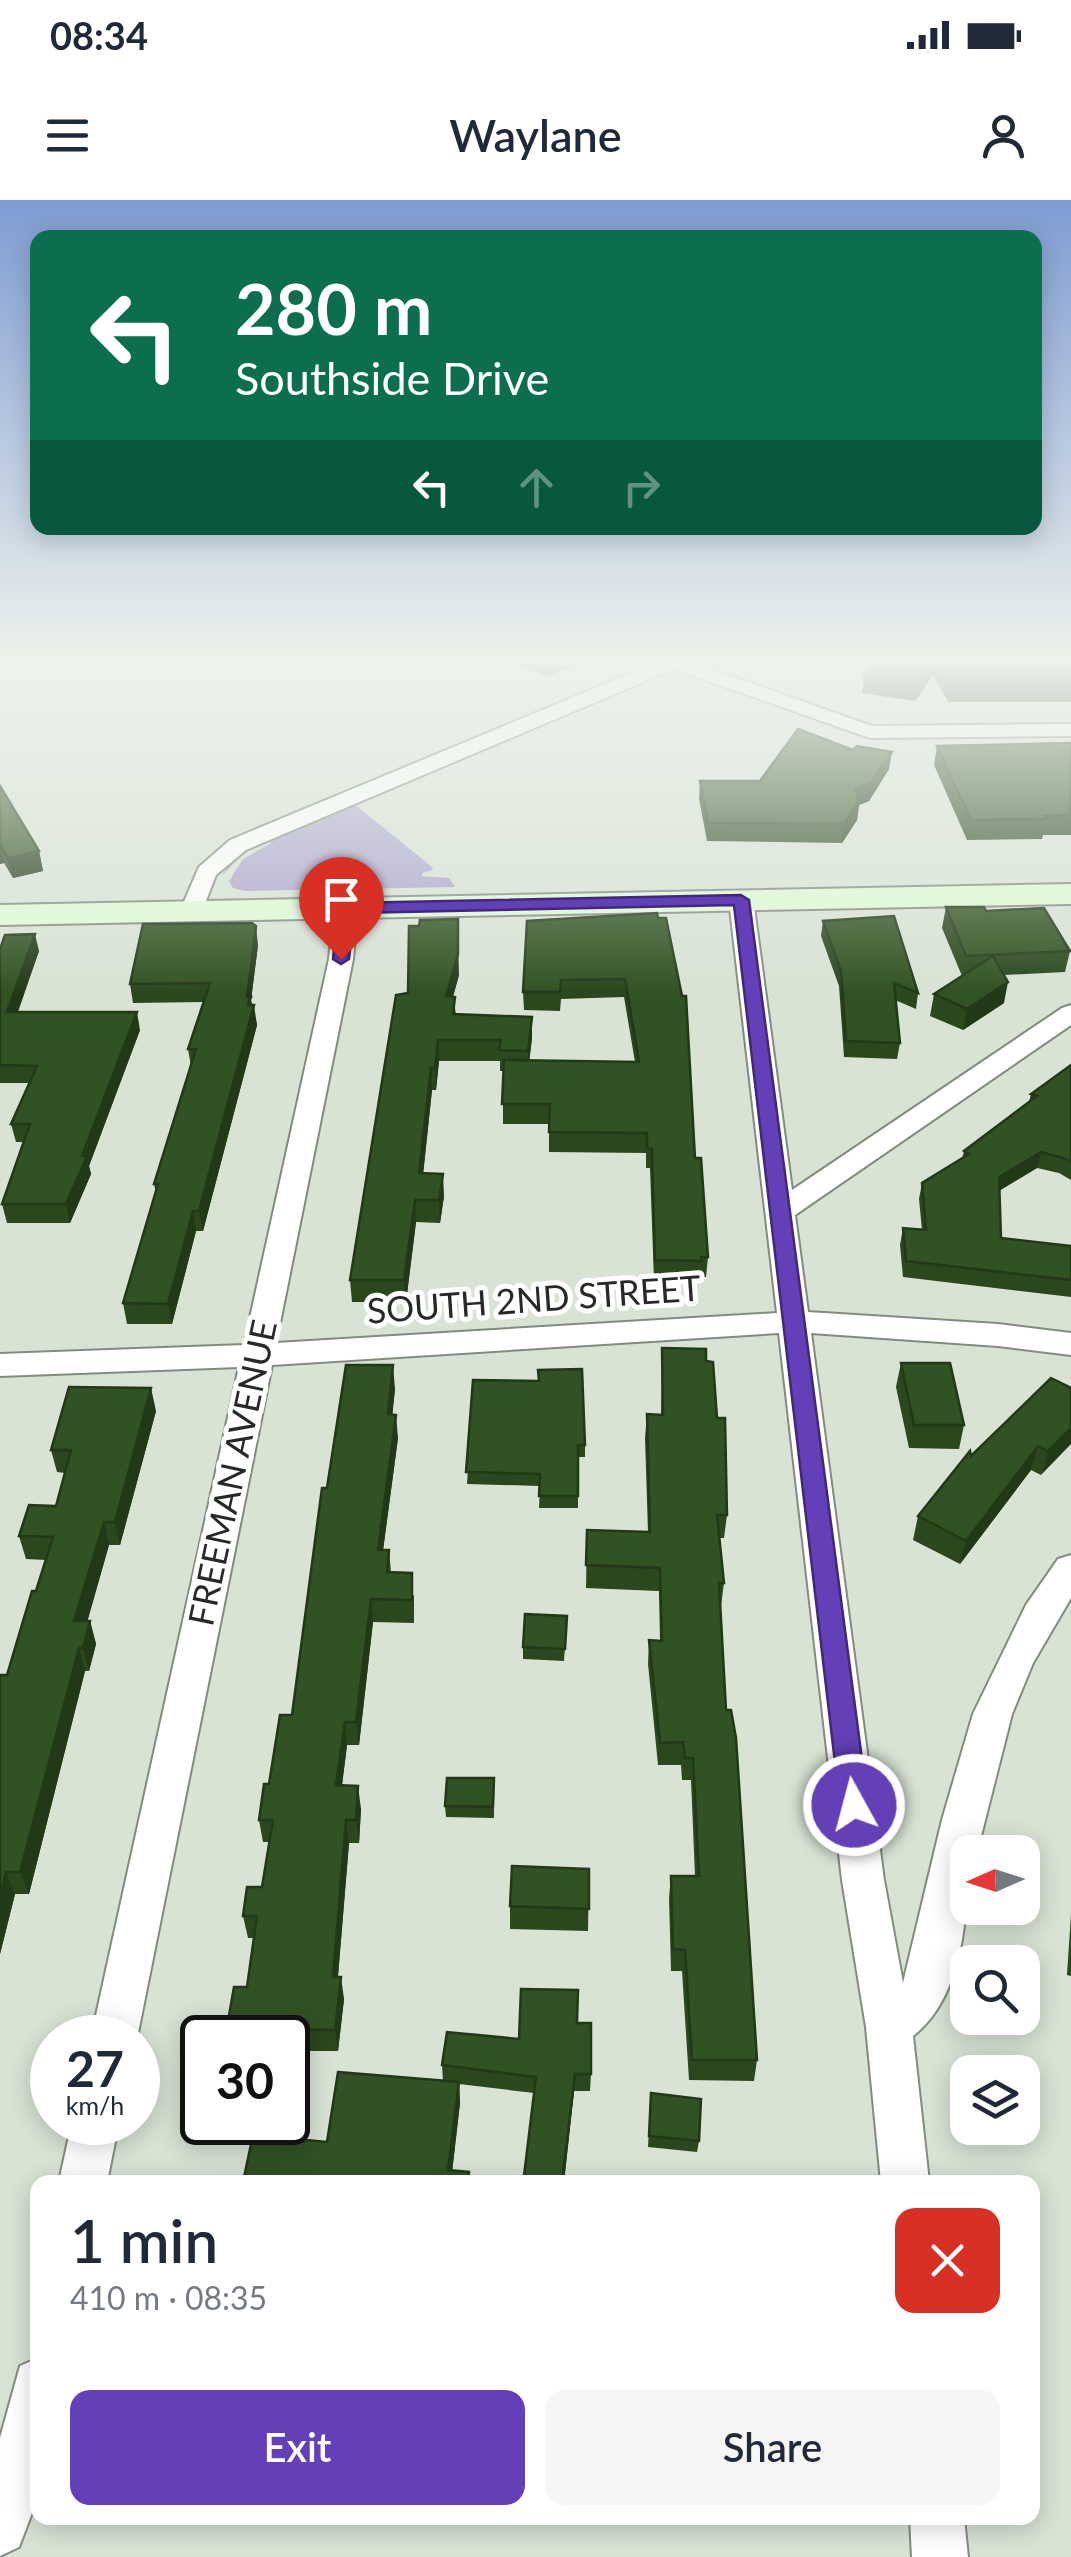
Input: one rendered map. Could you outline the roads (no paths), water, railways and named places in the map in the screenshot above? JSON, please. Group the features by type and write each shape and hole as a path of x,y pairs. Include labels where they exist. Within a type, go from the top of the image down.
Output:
{"main road":[{"path":"0,915 1071,894"}],"street":[{"path":"192,910 196,885 212,864 238,845 407,774"},
{"path":"741,900 863,1880 889,2027 904,2175"},
{"name":"FREEMAN AVENUE","path":"119,2015 341,959 346,908"},
{"path":"782,1210 1071,1013"},
{"name":"SOUTH 2ND STREET","path":"0,1365 258,1355 796,1322 998,1335 1071,1344"},
{"path":"889,2027 912,2010 929,1982 985,1728 1015,1656 1071,1569"},
{"path":"85,2175 91,2145"},
{"path":"0,2528 21,2465 30,2422"},
{"path":"938,2525 940,2557"}]}
